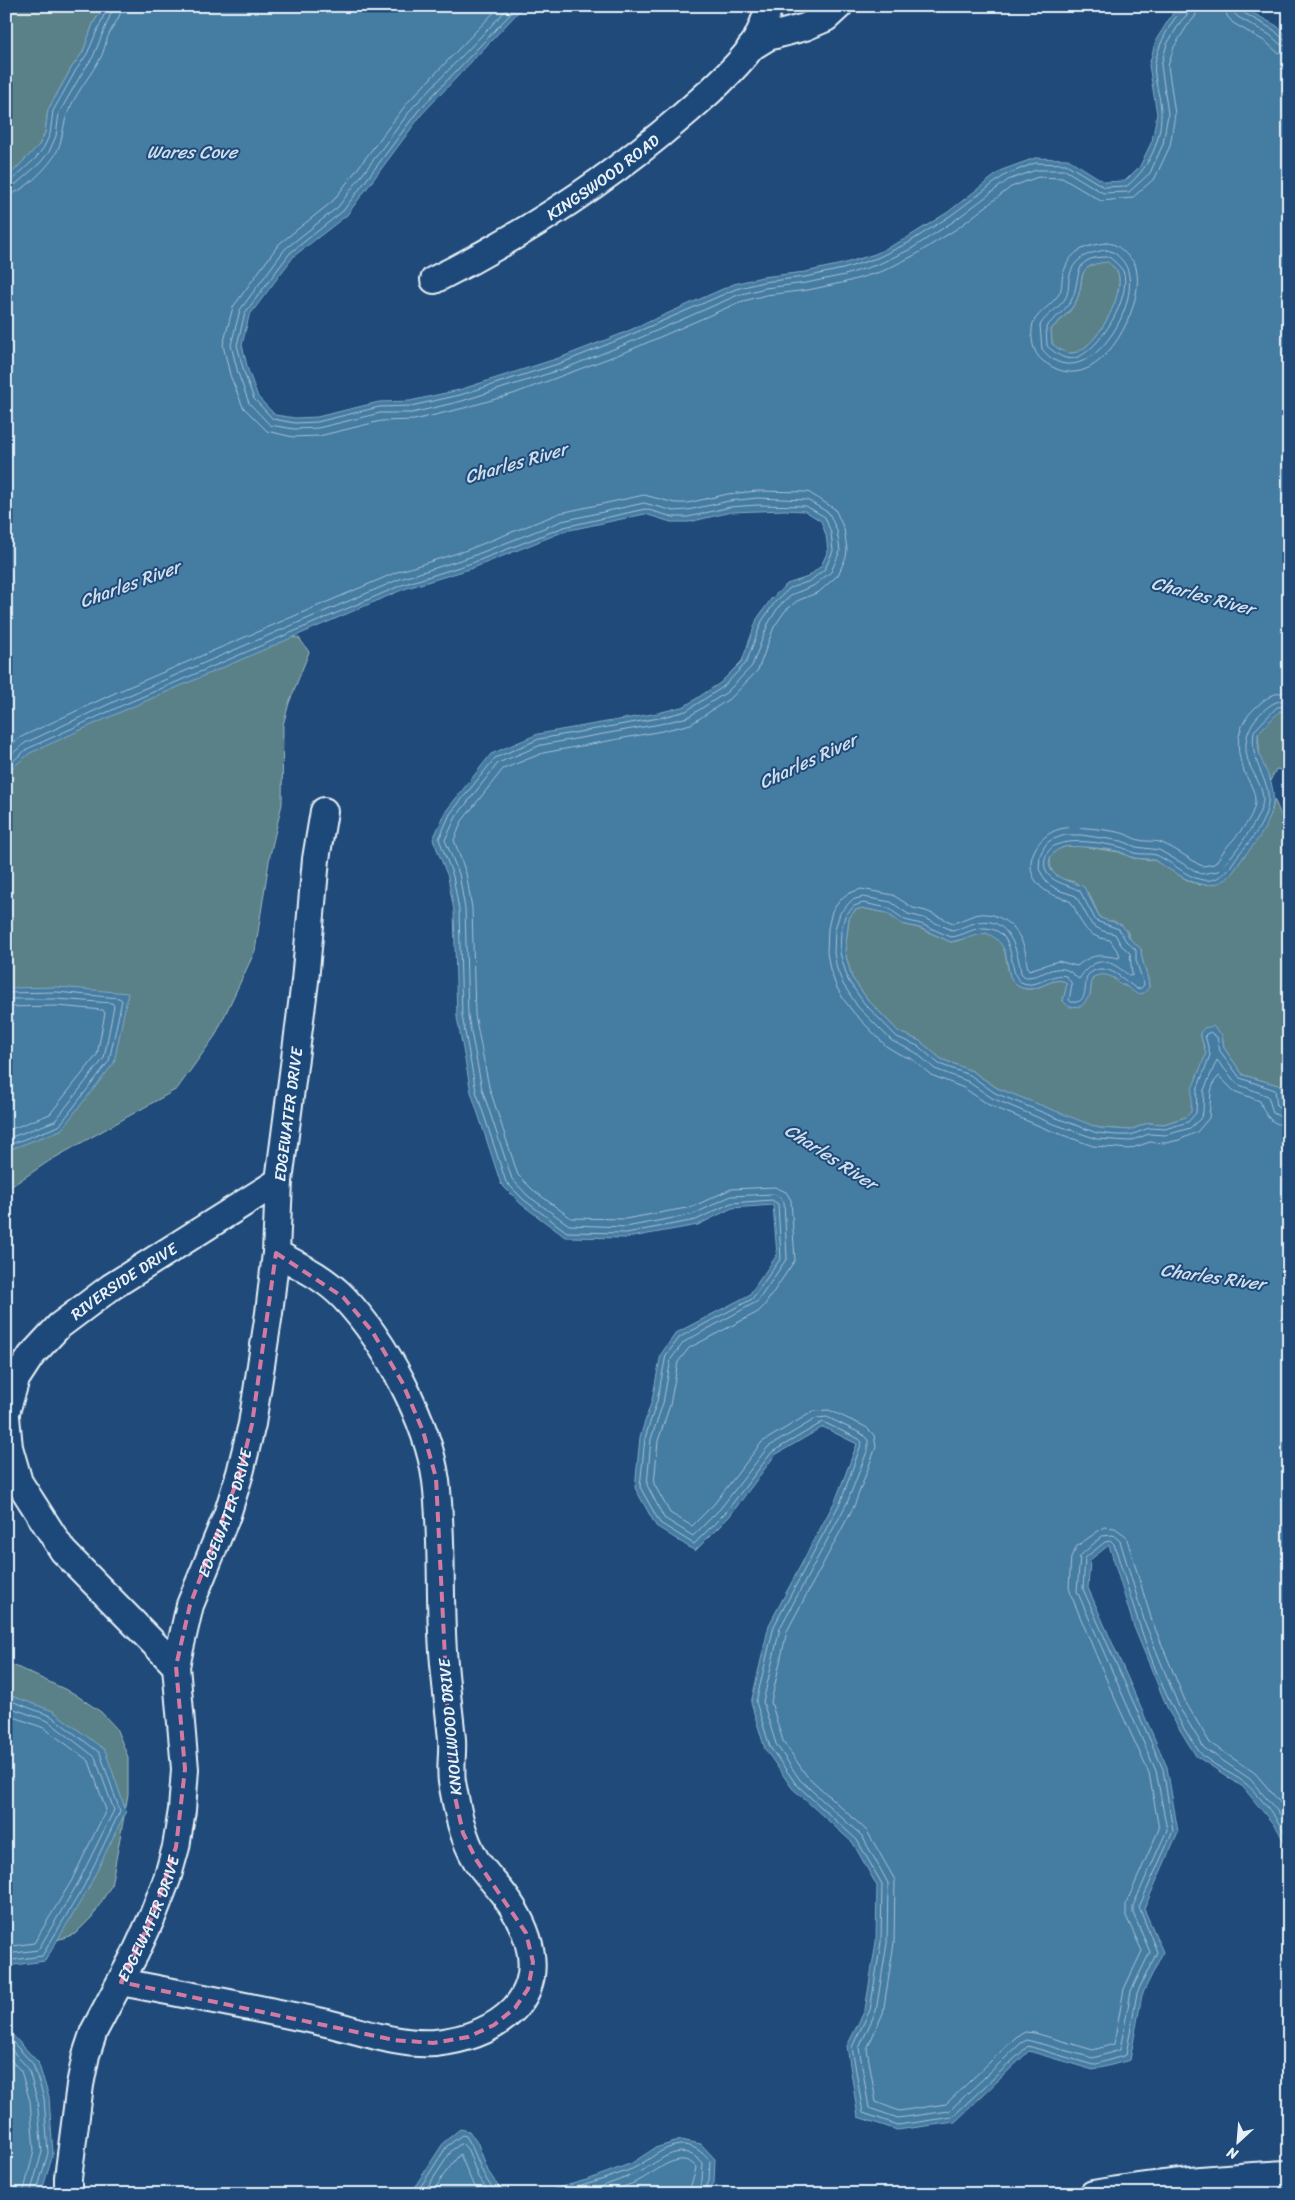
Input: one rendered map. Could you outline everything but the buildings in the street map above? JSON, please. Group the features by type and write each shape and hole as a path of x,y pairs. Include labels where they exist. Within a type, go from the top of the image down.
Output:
{"street":[{"name":"KINGSWOOD ROAD","path":"434,280 483,255 539,221 650,144 703,98 750,48 761,31 769,6"},
{"name":"KINGSWOOD ROAD","path":"750,48 768,37 786,30 805,27 826,18 839,6"},
{"name":"EDGEWATER DRIVE","path":"68,2194 68,2178 86,2055 94,2031 121,1982 153,1915 167,1879 176,1847 182,1810 185,1769 176,1666 190,1605 227,1515 252,1424 269,1313 276,1253 279,1181 305,981 316,859 324,811"},
{"name":"RIVERSIDE DRIVE","path":"6,1412 16,1379 31,1356 59,1326 111,1286 279,1181"},
{"name":"KNOLLWOOD DRIVE","path":"121,1982 320,2022 394,2040 433,2043 468,2037 494,2025 515,2008 528,1989 533,1962 526,1932 505,1896 477,1861 463,1833 451,1779 452,1742 443,1651 440,1532 436,1487 423,1431 402,1382 366,1324 343,1297 315,1274 276,1253"},
{"path":"6,1417 9,1447 19,1482 63,1551 176,1666"},
{"path":"1092,2194 1176,2182 1289,2174"}],"highlighted area":[{"path":"276,1253 343,1297 372,1331 402,1382 423,1431 436,1478 451,1779 463,1833 477,1861 526,1933 533,1962 528,1989 515,2008 494,2025 468,2037 433,2043 394,2040 121,1982 153,1915 176,1847 185,1769 176,1666 190,1605 240,1473 252,1424"}],"green space":[{"path":"6,6 104,6 93,24 83,52 72,67 48,110 45,133 39,145 6,179"},
{"path":"1108,261 1118,273 1119,282 1113,307 1107,320 1090,343 1082,350 1067,353 1052,344 1051,329 1073,307 1079,295 1082,275 1085,270 1096,263"},
{"path":"286,637 299,638 309,652 289,703 283,725 282,804 270,855 255,951 215,1036 177,1089 49,1161 6,1190 6,755"},
{"path":"1280,711 1289,711 1289,772 1276,769 1270,781 1260,761 1258,733"},
{"path":"1274,799 1284,822 1285,844 1289,849 1289,1108 1281,1105 1281,1086 1243,1075 1224,1048 1222,1035 1200,1033 1206,1054 1197,1075 1191,1112 1186,1117 1164,1124 1148,1123 1130,1130 1099,1128 997,1088 972,1071 941,1059 920,1041 899,1032 868,1000 852,978 845,952 849,918 855,910 862,908 887,913 902,924 919,928 951,942 981,933 995,936 1004,949 1013,982 1020,987 1032,989 1053,981 1064,981 1067,984 1063,1001 1090,995 1092,978 1104,974 1123,986 1149,987 1141,949 1130,939 1127,931 1114,921 1100,918 1089,894 1075,882 1062,879 1053,873 1050,866 1050,858 1056,850 1067,846 1119,852 1133,858 1154,860 1189,881 1200,885 1232,873 1265,826 1272,811"},
{"path":"6,1662 73,1693 101,1712 116,1728 128,1757 128,1795 111,1886 92,1917 75,1934 6,1957"}],"water":[{"path":"104,6 524,6 422,114 347,215 294,256 249,316 242,345 248,370 258,397 275,415 295,418 317,417 379,402 410,401 459,390 562,357 621,334 734,284 762,277 805,272 875,254 905,239 948,212 1002,170 1035,158 1068,159 1105,182 1125,181 1140,166 1152,141 1157,114 1149,65 1156,40 1173,13 1181,6 1240,6 1277,26 1289,37 1289,711 1280,711 1258,733 1259,753 1273,790 1272,811 1264,830 1227,879 1207,885 1199,884 1177,874 1154,860 1135,858 1121,852 1084,847 1064,847 1051,856 1049,865 1051,870 1060,878 1084,887 1100,918 1122,925 1130,939 1141,949 1149,987 1144,993 1137,994 1110,976 1098,975 1092,978 1090,995 1082,1006 1069,1007 1063,1001 1067,984 1064,981 1054,981 1028,989 1015,984 1011,978 1006,954 1002,946 996,939 986,933 951,942 920,928 902,924 887,913 862,908 855,910 849,918 845,952 852,978 868,1000 899,1032 920,1041 941,1059 972,1071 997,1088 1099,1128 1130,1130 1148,1123 1164,1124 1186,1117 1191,1112 1192,1089 1206,1054 1200,1033 1204,1028 1213,1026 1222,1035 1224,1048 1243,1075 1281,1086 1281,1105 1289,1108 1289,1851 1278,1830 1243,1787 1196,1756 1169,1712 1134,1627 1109,1545 1090,1560 1088,1588 1167,1767 1178,1832 1144,1909 1163,1952 1142,1995 1130,2060 1093,2070 1029,2051 955,2122 897,2130 858,2117 847,2046 865,2010 876,1942 877,1886 853,1843 792,1788 765,1749 751,1703 769,1625 836,1499 857,1444 823,1427 775,1455 729,1517 695,1551 656,1526 635,1488 640,1437 652,1400 661,1354 676,1333 749,1295 777,1255 773,1205 732,1208 698,1225 626,1238 565,1237 521,1204 501,1184 471,1092 457,1017 454,911 448,877 433,839 446,811 491,754 538,734 658,713 685,706 720,683 742,661 757,619 771,599 787,584 808,577 821,566 828,551 826,535 821,521 805,511 785,510 731,512 689,522 671,522 645,514 565,531 473,568 404,589 30,753 6,773 6,179 39,145 45,133 48,110 72,67 83,52 93,24","holes":["1108,262 1117,272 1119,282 1113,307 1107,320 1090,343 1082,350 1067,353 1052,344 1051,329 1073,306 1080,290 1084,271 1088,267"]},
{"path":"58,987 128,993 114,1063 61,1130 6,1151 6,988"},
{"path":"6,1694 53,1711 105,1750 126,1811 88,1889 45,1961 6,1966"},
{"path":"6,2028 38,2062 49,2097 53,2154 41,2194 6,2194"},
{"path":"460,2129 469,2131 478,2144 488,2171 500,2189 527,2194 410,2194 444,2142"},
{"path":"681,2140 701,2144 715,2159 714,2183 707,2194 537,2194 590,2179 632,2163 655,2148"}],"water label":[{"name":"Wares Cove","path":"192,152"},
{"name":"Charles River","path":"516,463"},
{"name":"Charles River","path":"130,584"},
{"name":"Charles River","path":"1203,596"},
{"name":"Charles River","path":"808,761"},
{"name":"Charles River","path":"831,1157"},
{"name":"Charles River","path":"1213,1277"}]}
